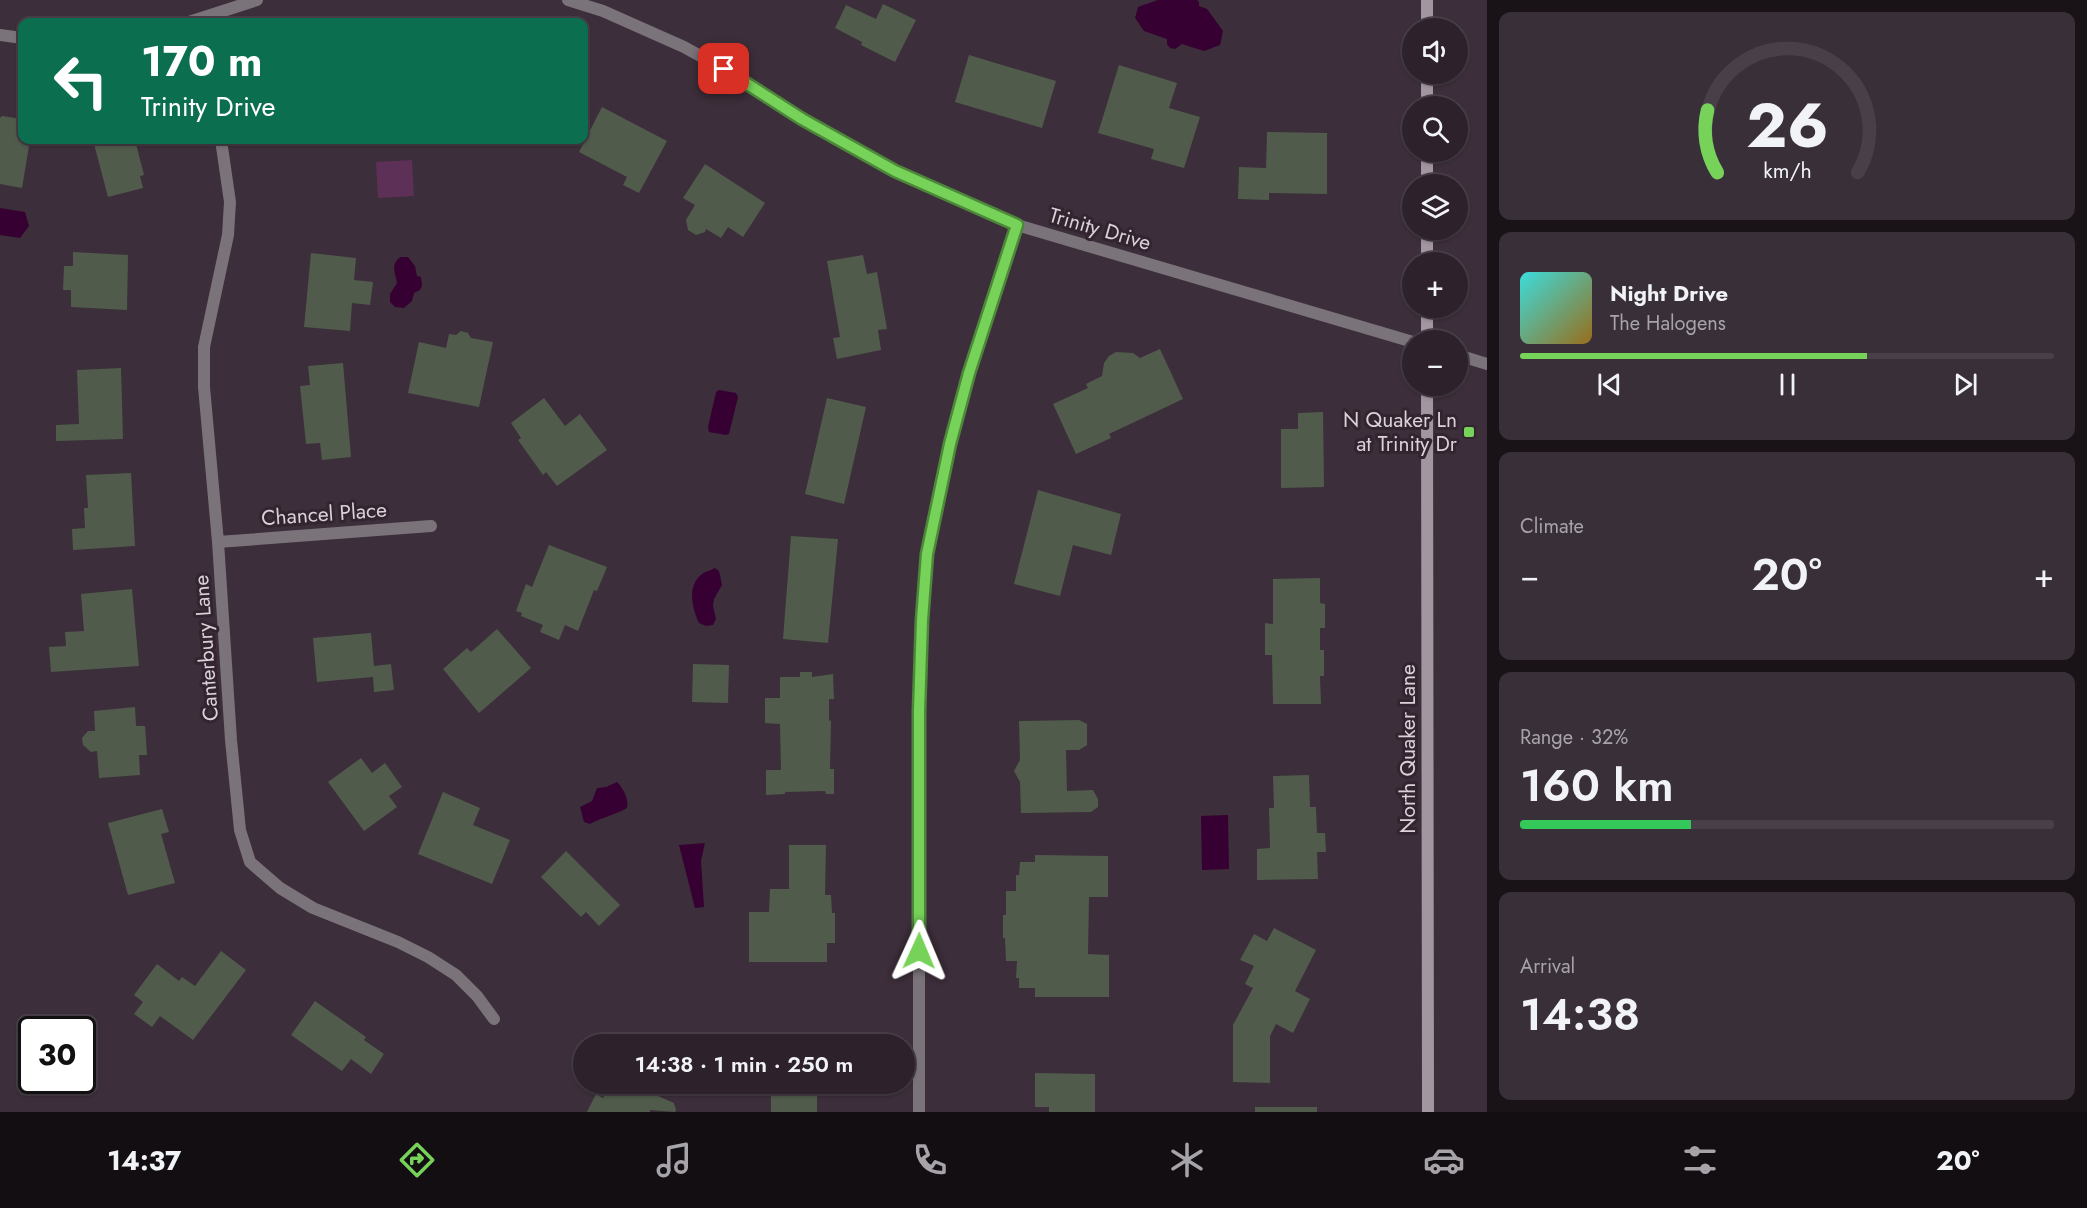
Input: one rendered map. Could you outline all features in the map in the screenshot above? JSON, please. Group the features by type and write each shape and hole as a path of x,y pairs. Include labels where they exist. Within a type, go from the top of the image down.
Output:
{"main road":[{"path":"1427,0 1427,18"},
{"name":"North Quaker Lane","path":"1427,396 1428,1112"}],"street":[{"path":"201,18 257,0"},
{"name":"Trinity Drive","path":"568,0 613,15 684,47 724,69 802,119 895,171 1017,225 1402,339"},
{"path":"0,35 18,37"},
{"name":"Canterbury Lane","path":"221,144 230,202 228,235 204,347 204,387 240,830 250,862 280,888 313,908 399,942 428,957 456,975 477,996 494,1019"},
{"path":"919,1112 919,711 927,554 950,444 969,373 1017,225"},
{"path":"1468,358 1487,364"},
{"name":"Chancel Place","path":"218,542 431,526"}],"shaded area":[{"path":"1158,0 1197,0 1199,6 1207,9 1223,31 1220,45 1204,51 1182,44 1175,49 1170,48 1167,39 1144,31 1135,18 1138,7"},
{"path":"412,160 414,196 378,198 376,162"},
{"path":"0,208 25,212 29,226 20,238 0,235"},
{"path":"401,257 408,257 415,266 417,276 421,277 422,286 404,308 395,307 390,302 390,294 397,283 394,265"},
{"path":"719,390 736,393 738,397 729,434 726,435 709,432 708,427 716,392"},
{"path":"715,568 719,571 722,585 714,599 716,619 713,625 706,626 699,623 693,604 692,591 701,575"},
{"path":"617,782 625,794 627,808 590,824 584,822 580,807 592,801 597,788"},
{"path":"1228,815 1229,869 1202,870 1201,816"},
{"path":"705,843 701,861 704,907 695,908 679,845"}],"building":[{"path":"883,4 916,20 895,62 861,45 862,42 835,28 846,5 876,19"},
{"path":"969,55 1056,81 1042,128 955,102"},
{"path":"1119,65 1177,83 1169,108 1200,117 1184,168 1151,159 1154,149 1098,133"},
{"path":"602,107 667,141 639,193 623,185 627,177 579,152 583,144 588,144 588,134"},
{"path":"2,116 18,118 18,144 29,144 22,188 0,184 0,118"},
{"path":"1267,132 1327,133 1327,194 1269,193 1269,200 1238,199 1239,167 1266,168"},
{"path":"94,144 136,144 144,175 140,176 143,188 108,197"},
{"path":"705,164 765,203 743,237 728,227 721,238 706,229 705,232 696,235 688,230 686,220 695,205 683,198"},
{"path":"73,252 128,255 127,310 71,307 71,290 63,290 64,266 73,266"},
{"path":"311,253 356,258 354,280 373,282 370,305 352,303 350,331 304,327"},
{"path":"863,255 867,274 877,272 887,329 878,330 881,350 837,359 833,338 840,337 827,261"},
{"path":"461,331 468,333 471,338 493,342 479,407 408,393 419,342 446,348 449,334 456,335"},
{"path":"1160,349 1183,399 1109,434 1111,438 1076,454 1053,404 1088,388 1086,384 1102,376 1104,363 1116,352 1133,353 1140,358"},
{"path":"343,363 351,457 322,460 320,443 306,444 300,386 310,385 308,366"},
{"path":"121,368 123,439 56,441 56,425 79,424 77,370"},
{"path":"544,398 565,426 580,414 607,450 557,486 546,472 543,475 518,440 521,438 511,423"},
{"path":"827,398 866,407 844,504 805,494"},
{"path":"1323,412 1324,487 1281,488 1281,429 1298,429 1298,413"},
{"path":"131,473 135,546 73,550 72,529 85,528 84,508 88,508 86,475"},
{"path":"1038,490 1121,514 1111,555 1073,545 1060,596 1014,584"},
{"path":"791,536 838,539 828,643 783,639"},
{"path":"549,545 607,567 597,591 594,590 578,631 565,625 559,640 540,632 543,625 521,616 522,613 516,611 526,584 532,587"},
{"path":"1320,578 1320,603 1325,604 1325,628 1320,628 1320,650 1324,650 1324,676 1320,676 1321,704 1273,704 1272,655 1265,655 1265,623 1273,624 1273,579"},
{"path":"132,589 139,666 51,672 49,647 66,646 65,632 84,631 81,594"},
{"path":"497,629 531,668 479,713 443,669 467,648 471,652"},
{"path":"371,633 374,666 391,664 394,690 374,692 373,677 317,682 313,638"},
{"path":"693,664 729,665 728,703 692,702"},
{"path":"800,672 812,672 812,677 833,674 834,699 829,699 829,721 831,720 830,769 834,769 834,794 826,794 825,791 766,795 766,770 781,770 780,724 765,723 765,698 780,698 780,677 800,677"},
{"path":"135,707 136,726 145,726 147,755 139,755 140,775 99,778 97,751 91,752 83,745 82,738 88,731 95,731 94,711"},
{"path":"1079,720 1087,724 1087,745 1079,750 1066,750 1067,791 1093,790 1098,799 1098,807 1091,812 1021,813 1020,782 1014,771 1020,760 1019,721"},
{"path":"361,758 372,773 385,763 402,787 389,796 397,807 364,831 328,782"},
{"path":"1309,775 1310,807 1316,807 1317,833 1325,833 1326,852 1317,852 1318,879 1257,880 1257,849 1270,848 1269,808 1274,808 1273,776"},
{"path":"443,792 480,808 473,825 510,840 492,884 418,854"},
{"path":"162,809 169,832 161,834 175,883 128,895 108,823"},
{"path":"789,845 826,845 825,895 831,895 832,913 835,913 835,943 827,943 827,962 749,962 749,912 769,912 770,889 789,889"},
{"path":"566,851 620,905 599,926 586,912 581,917 541,877"},
{"path":"1035,855 1108,856 1108,897 1089,897 1088,954 1109,955 1109,997 1035,997 1035,988 1019,988 1019,978 1016,978 1017,961 1006,961 1003,915 1006,915 1006,891 1016,891 1016,875 1019,875 1020,862 1035,862"},
{"path":"1274,928 1316,950 1295,991 1310,999 1293,1033 1276,1024 1270,1036 1270,1083 1233,1082 1233,1025 1253,988 1245,984 1254,966 1240,960 1254,934 1267,941"},
{"path":"221,951 246,970 193,1040 160,1016 152,1027 134,1014 143,1002 134,995 157,964 179,981 182,977 195,986"},
{"path":"315,1001 366,1037 364,1040 384,1054 371,1074 351,1059 342,1071 291,1035"},
{"path":"773,1033 834,1033 834,1034"},
{"path":"1035,1073 1095,1074 1095,1112 1049,1112 1049,1107 1035,1107"},
{"path":"596,1094 603,1098 605,1094 659,1094 658,1096 674,1103 676,1110 675,1112 650,1110 650,1112 587,1112"},
{"path":"771,1094 817,1094 817,1112 771,1112"},
{"path":"1255,1107 1317,1107 1317,1112 1255,1112"}],"place":[{"name":"N Quaker Ln at Trinity Dr","path":"1469,432"}],"route":[{"path":"724,69 848,146 929,187 1017,225 969,373 950,444 927,554 919,711 919,951"}]}
